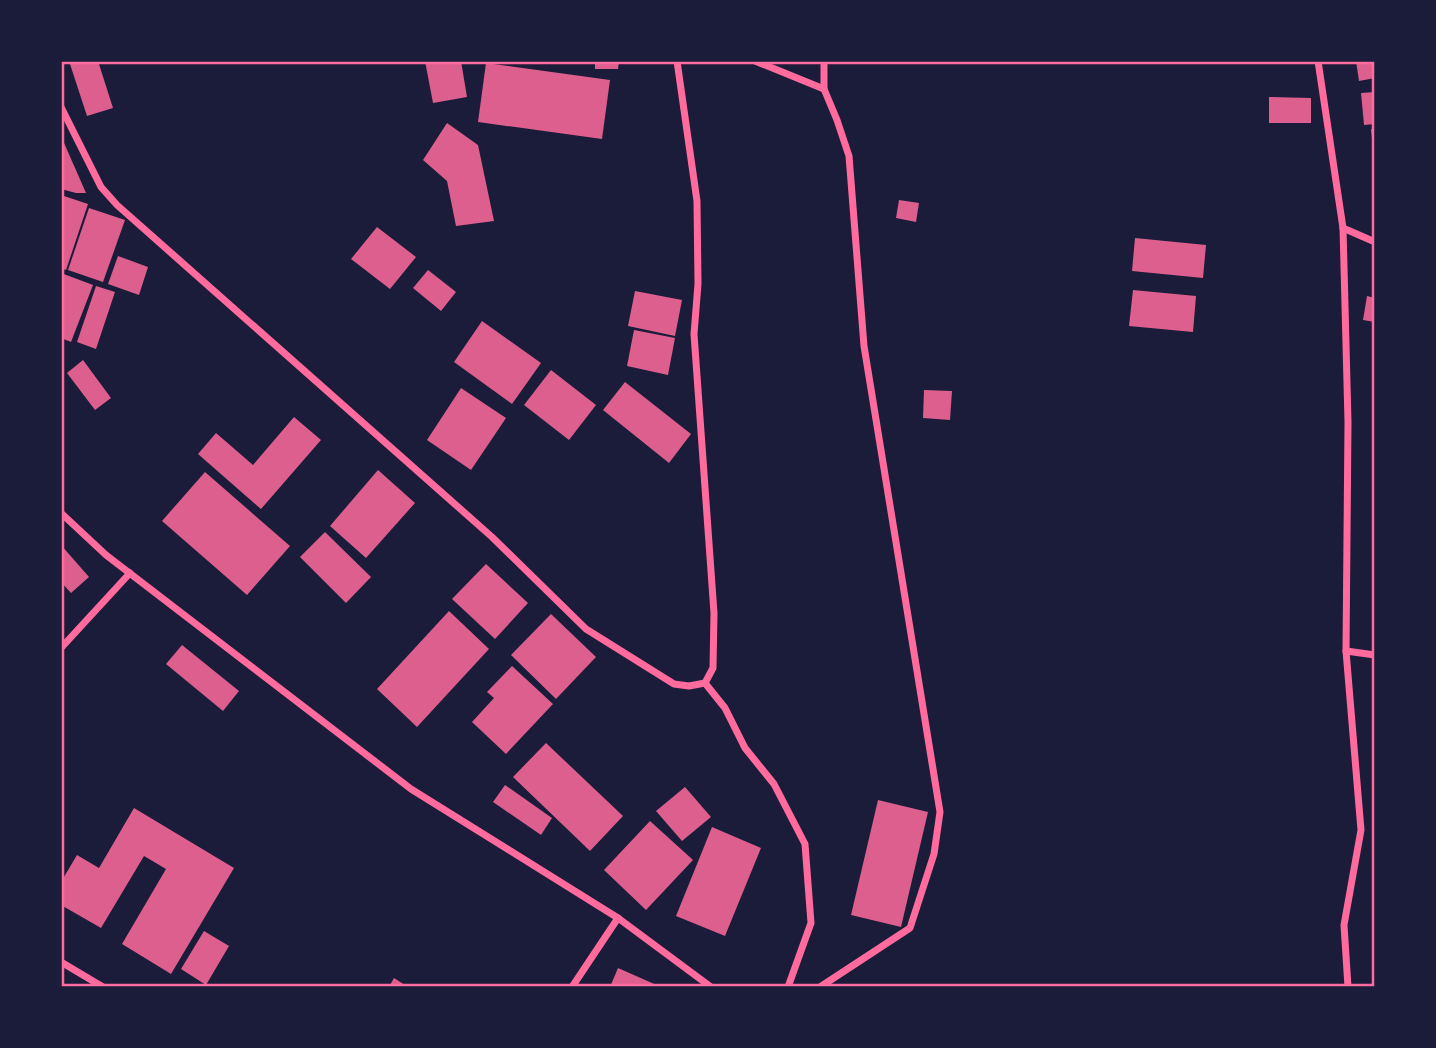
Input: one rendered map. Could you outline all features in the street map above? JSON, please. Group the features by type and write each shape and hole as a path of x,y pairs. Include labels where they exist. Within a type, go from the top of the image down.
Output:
{"street":[{"path":"677,61 697,201 698,284 694,334 713,613 713,668 705,683"},
{"path":"755,61 824,89"},
{"path":"820,987 910,928 934,854 940,812 864,346 849,156 824,89 824,61"},
{"path":"1318,61 1343,228 1348,422 1346,651 1361,830 1345,925 1348,987"},
{"path":"61,107 101,187 117,205 492,537 586,629 674,684 689,686 705,683"},
{"path":"1343,228 1375,242"},
{"path":"61,513 106,555 411,789 618,918 711,987"},
{"path":"61,648 130,573"},
{"path":"1346,651 1375,655"},
{"path":"705,683 725,708 745,748 774,784 805,844 811,923 788,987"},
{"path":"572,987 618,918"},
{"path":"61,962 103,987"}],"building":[{"path":"69,61 98,61 113,108 87,116"},
{"path":"425,61 461,61 467,97 433,103"},
{"path":"595,61 619,61 618,69 595,69"},
{"path":"1356,61 1375,61 1375,78 1359,81"},
{"path":"486,63 610,80 602,139 478,122"},
{"path":"1375,92 1375,124 1364,125 1361,93"},
{"path":"1269,97 1311,98 1311,123 1269,123"},
{"path":"447,123 478,145 494,221 456,226 447,181 423,160"},
{"path":"1371,129 1375,129 1375,147 1373,147"},
{"path":"61,136 86,193 61,189"},
{"path":"61,195 88,204 66,270 61,268"},
{"path":"899,200 919,203 916,222 896,218"},
{"path":"89,208 125,220 103,282 68,270"},
{"path":"377,227 416,257 390,289 351,259"},
{"path":"1135,238 1206,245 1203,278 1132,271"},
{"path":"118,256 148,267 139,295 108,284"},
{"path":"428,270 456,292 441,311 413,288"},
{"path":"61,273 93,285 71,342 61,338"},
{"path":"96,286 115,292 96,349 77,342"},
{"path":"1133,290 1196,296 1193,332 1129,326"},
{"path":"635,291 682,300 675,336 628,326"},
{"path":"1367,296 1375,298 1375,322 1363,320"},
{"path":"482,321 541,363 512,404 454,362"},
{"path":"634,330 675,338 668,375 627,366"},
{"path":"83,360 111,398 95,410 67,373"},
{"path":"551,370 596,405 569,440 524,405"},
{"path":"625,382 691,434 669,463 603,410"},
{"path":"461,388 506,418 471,470 427,440"},
{"path":"924,390 952,391 950,420 923,418"},
{"path":"294,417 321,440 261,509 198,454 216,433 253,465"},
{"path":"378,470 415,503 366,558 330,526"},
{"path":"205,472 290,546 247,595 162,521"},
{"path":"325,532 371,577 346,603 300,557"},
{"path":"61,545 89,577 71,593 61,582"},
{"path":"486,564 528,603 495,639 452,599"},
{"path":"449,611 489,649 417,727 377,689"},
{"path":"551,614 596,657 556,699 511,655"},
{"path":"182,645 239,691 223,711 166,664"},
{"path":"512,666 553,704 506,754 472,722 494,698 487,692"},
{"path":"546,743 623,816 590,851 513,777"},
{"path":"505,785 552,818 541,835 493,802"},
{"path":"685,787 711,817 682,841 656,811"},
{"path":"878,800 928,812 901,927 851,915"},
{"path":"134,808 234,868 171,974 122,944 166,869 144,856 101,928 61,905 61,882 77,855 99,868"},
{"path":"650,821 693,860 646,910 604,870"},
{"path":"712,827 761,848 725,936 676,916"},
{"path":"204,931 229,946 206,985 181,969"},
{"path":"618,968 661,987 610,987"},
{"path":"394,978 408,987 389,987"}]}
